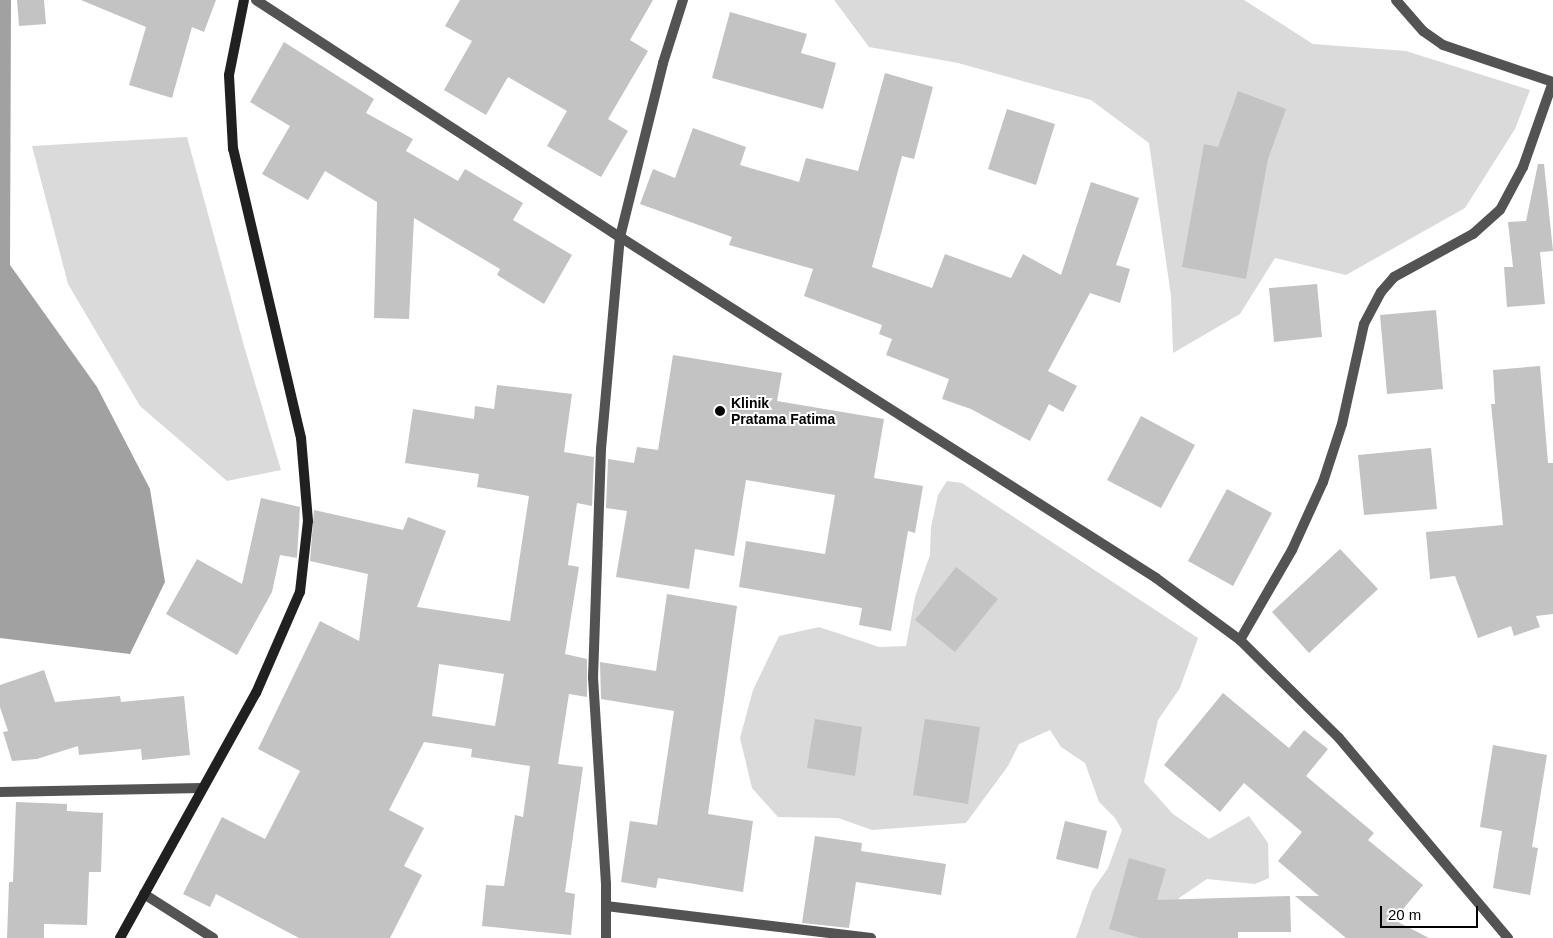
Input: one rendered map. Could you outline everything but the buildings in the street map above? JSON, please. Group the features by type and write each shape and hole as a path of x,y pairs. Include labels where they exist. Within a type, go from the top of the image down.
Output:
{"main road":[{"path":"120,938 256,693 300,592 308,521 301,438 233,149 229,75 244,0"}],"street":[{"path":"256,0 620,237 1156,578 1240,640 1339,738 1508,938"},
{"path":"606,938 606,906 593,678 601,449 620,237 663,63 683,0"},
{"path":"1240,640 1292,550 1323,482 1342,424 1364,324 1381,292 1394,277 1473,234 1500,210 1523,167 1553,82 1443,45 1423,31 1396,0"},
{"path":"0,792 202,788"},
{"path":"144,894 213,938"},
{"path":"606,906 871,938"}],"shaded area":[{"path":"0,0 11,0 10,265 97,387 150,489 165,582 130,654 0,638"},
{"path":"834,0 1244,0 1313,44 1406,51 1530,90 1515,129 1465,208 1346,275 1275,258 1240,314 1173,353 1171,296 1149,143 1091,100 958,63 869,47"},
{"path":"187,137 244,346 281,470 227,481 140,406 68,284 32,146"},
{"path":"947,481 962,483 1198,638 1180,688 1158,720 1144,782 1173,814 1209,839 1249,816 1268,843 1269,878 1255,884 1207,879 1179,898 1175,938 1076,938 1092,891 1108,868 1122,830 1115,818 1099,802 1085,763 1061,747 1050,730 1019,744 1008,766 966,823 872,830 838,818 778,817 752,788 740,738 753,690 779,636 819,627 879,647 906,646 915,597 930,555 931,527 938,495"}],"place":[{"name":"Klinik Pratama Fatima","path":"720,411"}]}
